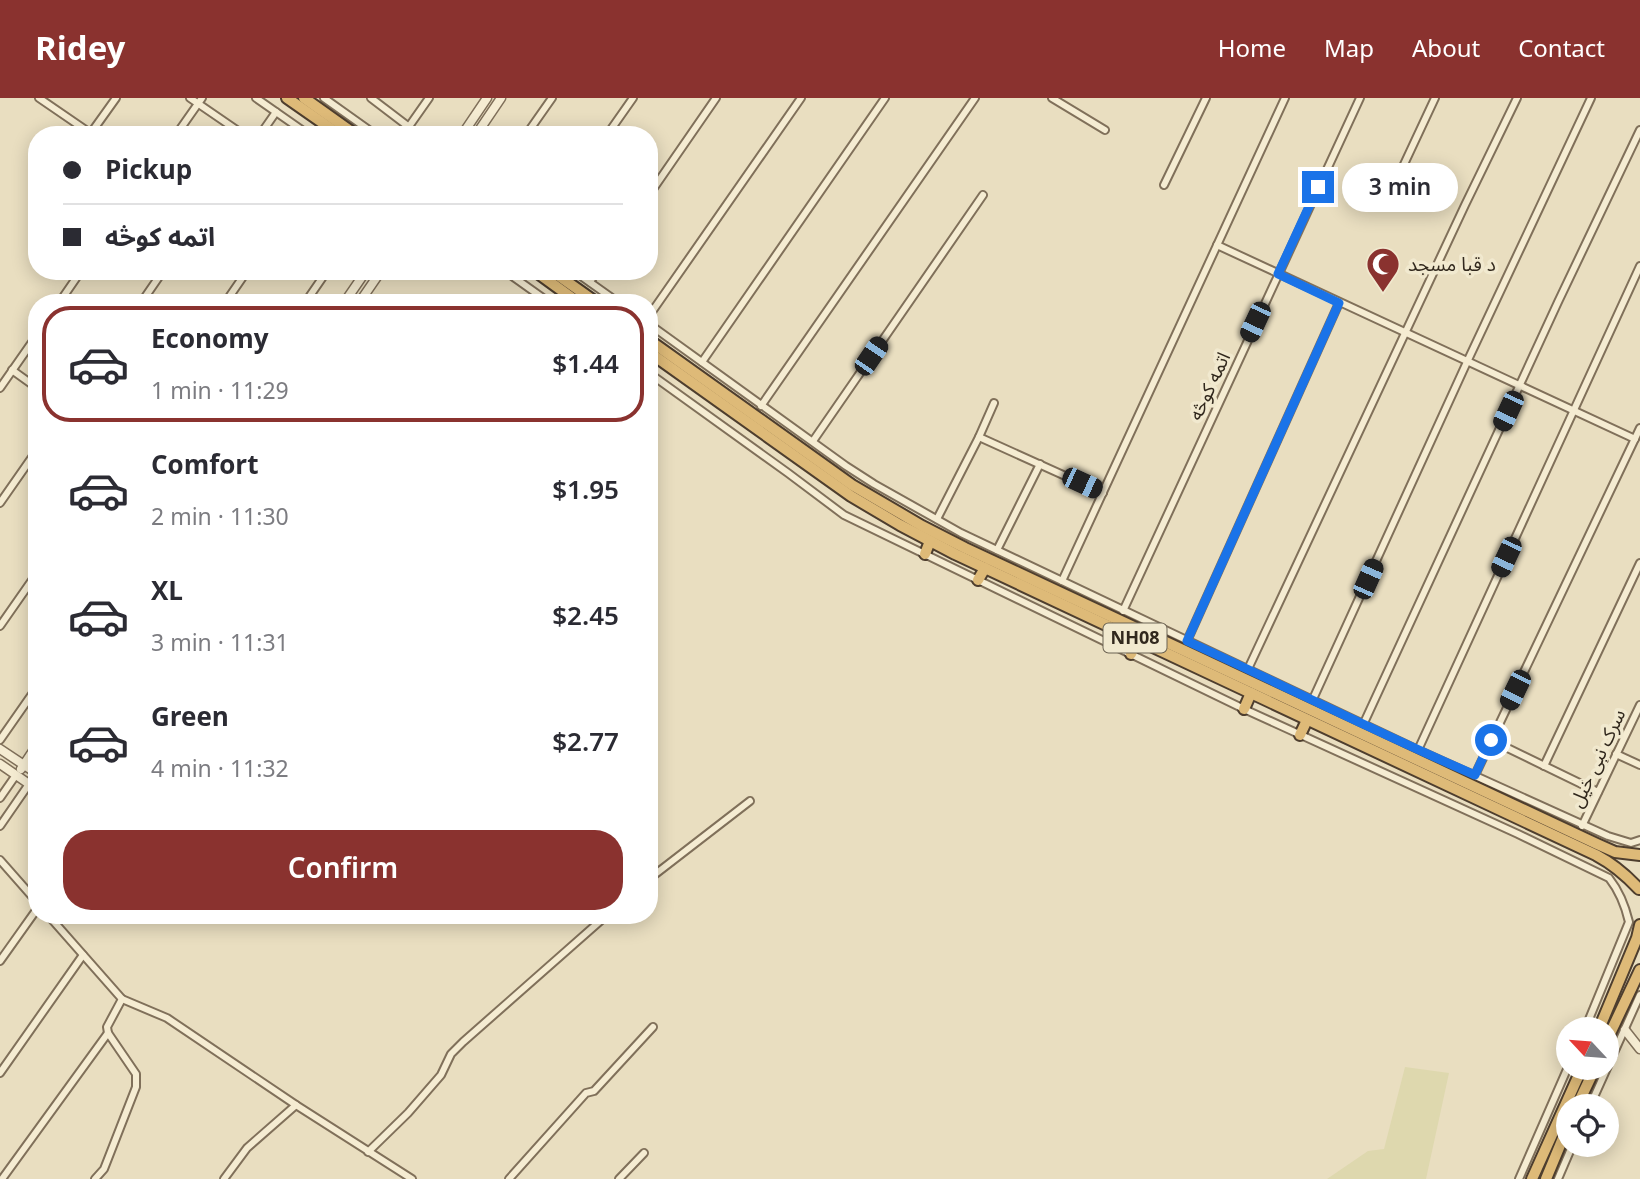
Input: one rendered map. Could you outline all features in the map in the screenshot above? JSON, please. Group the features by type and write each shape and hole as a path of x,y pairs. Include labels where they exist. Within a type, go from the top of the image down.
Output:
{"highway":[{"path":"288,98 327,126"},
{"path":"304,98 343,126"},
{"path":"545,280 560,294"},
{"path":"565,280 584,294"},
{"name":"NH08","path":"658,346 852,485 922,526 1307,710 1615,852 1640,855"},
{"name":"NH08","path":"658,358 851,496 930,541 1595,855 1611,863 1640,890"},
{"path":"925,554 930,541"},
{"path":"978,580 985,568"},
{"path":"1131,654 1138,639"},
{"path":"1244,709 1251,693"},
{"path":"1300,735 1307,720"},
{"name":"NH08","path":"1640,874 1640,890"},
{"path":"1604,1017 1637,939 1634,924"},
{"path":"1618,1017 1640,970"},
{"path":"1532,1179 1577,1080"},
{"path":"1546,1179 1556,1155"}],"street":[{"path":"38,98 80,126"},
{"path":"97,126 116,98"},
{"path":"190,98 200,101 232,126"},
{"path":"256,98 296,126"},
{"path":"324,98 363,126"},
{"path":"372,98 408,126"},
{"path":"410,126 429,98"},
{"path":"468,126 487,98"},
{"path":"482,126 501,98"},
{"path":"532,126 552,98"},
{"path":"613,126 633,98"},
{"path":"658,182 716,98"},
{"path":"658,303 801,98"},
{"path":"702,362 885,98"},
{"path":"761,406 975,98"},
{"path":"1052,98 1105,130"},
{"path":"1164,185 1206,98"},
{"path":"1062,581 1285,98"},
{"name":"اتمه کوڅه","path":"1123,611 1360,98"},
{"path":"1399,175 1434,98"},
{"path":"1248,669 1517,98"},
{"path":"1313,699 1591,98"},
{"path":"183,126 200,101"},
{"path":"266,126 276,112"},
{"path":"1363,724 1640,130"},
{"path":"813,441 983,195"},
{"path":"1217,245 1635,439"},
{"path":"1418,750 1640,265"},
{"path":"518,280 537,294"},
{"path":"587,280 607,294"},
{"path":"1187,641 1339,303"},
{"path":"658,330 846,466 961,533 1582,826 1631,843"},
{"path":"0,388 28,348"},
{"path":"12,370 28,382"},
{"path":"658,380 845,515 1244,709 1609,878 1619,891 1634,924 1591,1017"},
{"path":"937,519 994,403"},
{"path":"1475,775 1640,428"},
{"path":"979,437 1103,493"},
{"path":"0,503 28,463"},
{"path":"997,550 1040,464"},
{"path":"1544,766 1640,563"},
{"path":"0,626 28,586"},
{"path":"0,740 28,700"},
{"name":"سرک نبی خیل","path":"1582,826 1640,705"},
{"path":"1491,740 1598,792"},
{"path":"0,749 28,768"},
{"path":"1616,754 1640,765"},
{"path":"0,798 28,758"},
{"path":"0,764 28,783"},
{"path":"0,826 28,785"},
{"path":"658,871 750,801"},
{"path":"1615,852 1640,840"},
{"path":"0,860 28,892"},
{"path":"1609,878 1625,874"},
{"path":"0,961 28,922"},
{"path":"56,924 122,999 167,1018 412,1179"},
{"path":"368,1152 408,1113 441,1075 452,1054 463,1042 597,924"},
{"path":"0,1073 82,955"},
{"path":"1596,1094 1640,995"},
{"path":"97,1178 104,1169 136,1087 136,1074 108,1033 107,1027 122,999"},
{"path":"509,1179 586,1093 594,1091 653,1027"},
{"path":"1625,1030 1640,1049"},
{"path":"2,1179 108,1033"},
{"path":"1519,1179 1562,1080"},
{"path":"224,1179 247,1148 296,1105"},
{"path":"619,1179 644,1153"},
{"path":"1558,1179 1567,1157"}],"shaded area":[{"path":"1405,1067 1449,1073 1426,1179 1327,1179 1368,1151 1384,1149"}],"place":[{"name":"د قبا مسجد","path":"1383,294"}],"route":[{"path":"1318,187 1278,274 1339,303 1187,641 1475,775 1491,740"}]}
